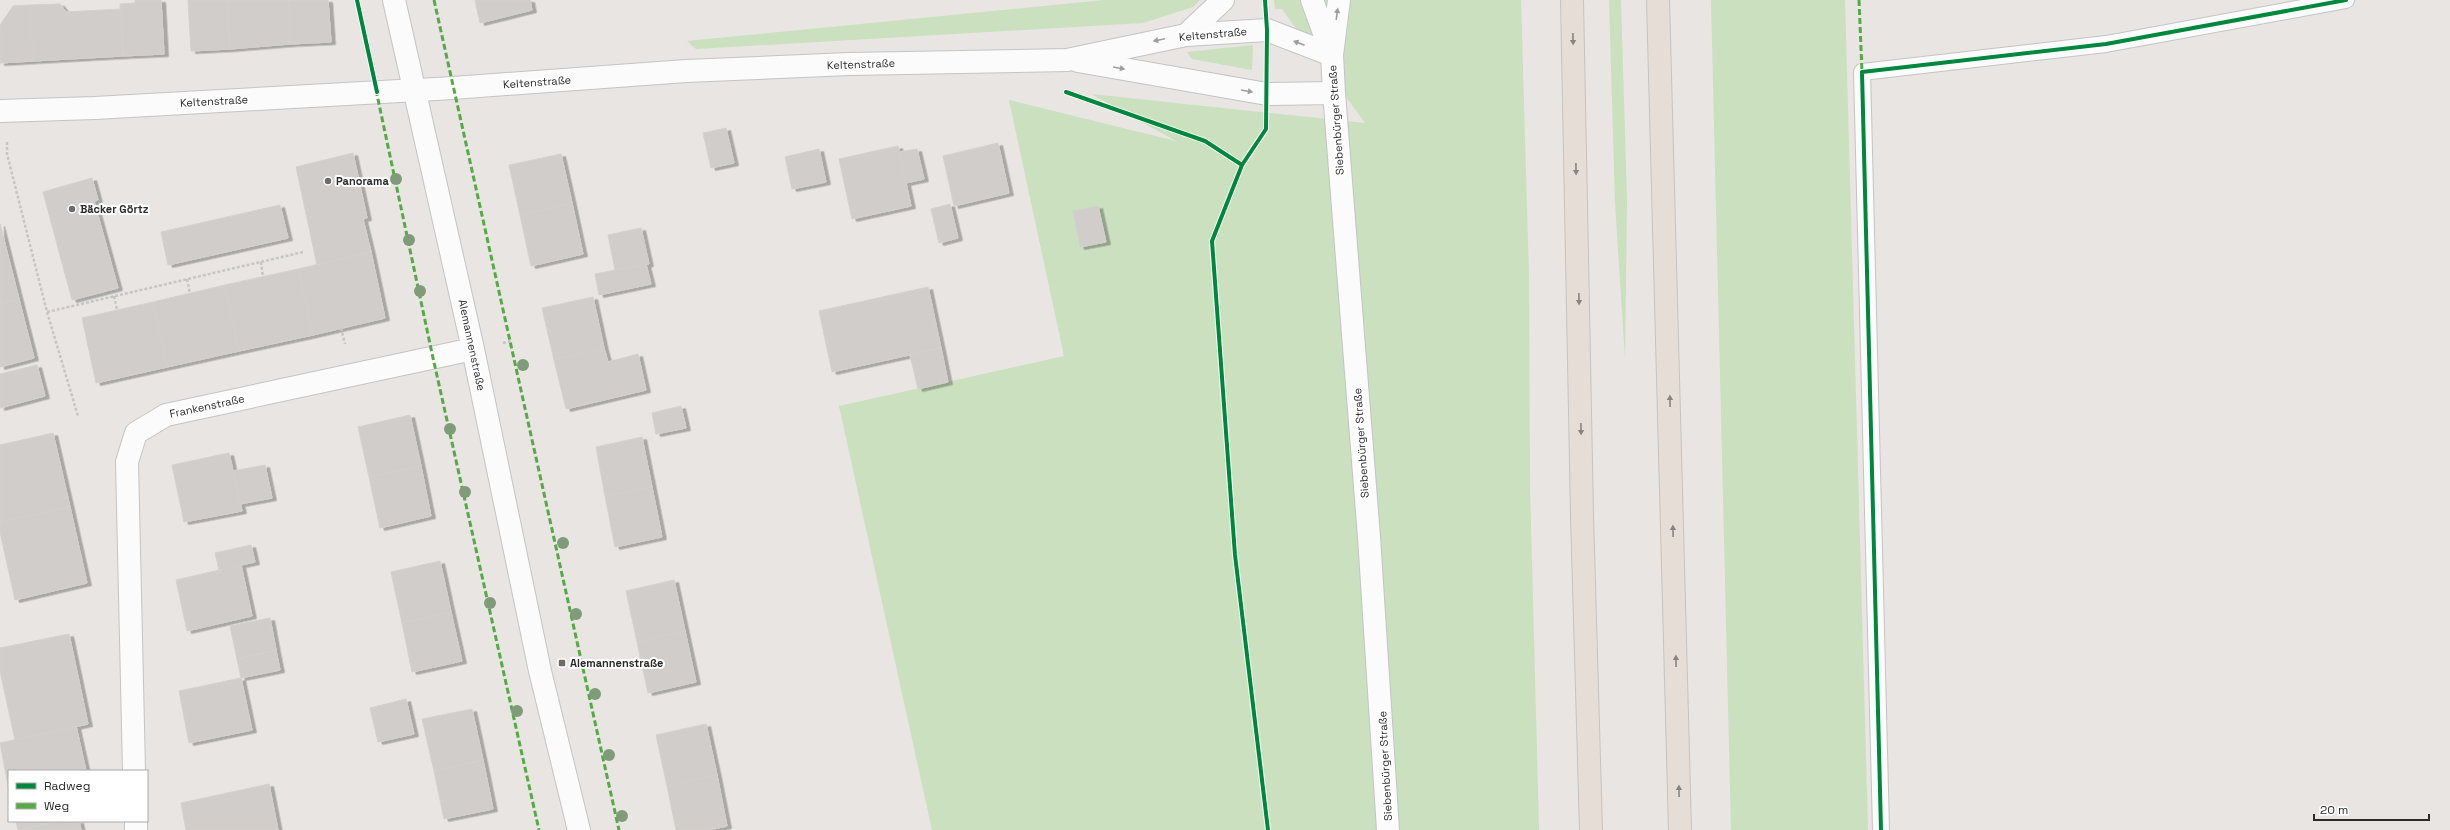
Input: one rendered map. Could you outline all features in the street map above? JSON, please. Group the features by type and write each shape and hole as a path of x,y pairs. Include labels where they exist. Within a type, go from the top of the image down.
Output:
{"highway":[{"path":"1572,0 1582,515 1591,830"},
{"path":"1658,0 1680,830"}],"street":[{"name":"Alemannenstraße","path":"394,0 473,349 540,671 579,830"},
{"path":"1186,35 1223,0"},
{"name":"Siebenbürger Straße","path":"1312,0 1332,55"},
{"name":"Siebenbürger Straße","path":"1339,0 1332,55 1334,93 1371,568 1388,830"},
{"name":"Keltenstraße","path":"1067,60 1186,35 1267,30 1332,55"},
{"name":"Keltenstraße","path":"3,113 414,91 686,71 849,64 1067,60 1267,94 1334,93"},
{"name":"Frankenstraße","path":"134,770 127,462 136,433 166,415 473,349"}],"lane":[{"path":"1881,830 1862,72 2106,44 2346,0"}],"path":[{"path":"3,113 7,154 47,312 78,416"},
{"path":"47,312 303,252"},
{"path":"261,262 263,277"},
{"path":"187,280 190,294"},
{"path":"114,296 117,310"}],"green space":[{"path":"1104,0 1200,0 1193,7 1143,23 696,49 687,41"},
{"path":"1274,0 1521,0 1529,276 1530,485 1539,830 932,830 839,406 1064,356 1009,100 1176,141 1091,94 1365,123 1282,9 1275,9"},
{"path":"1609,0 1621,0 1627,200 1625,358 1615,203"},
{"path":"1711,0 1845,0 1868,830 1731,830"},
{"path":"1253,45 1252,70 1192,59 1187,52"}],"building":[{"path":"135,0 161,0 164,54 123,56 120,4 135,3"},
{"path":"188,0 227,0 230,49 191,51"},
{"path":"227,0 288,0 290,44 230,49"},
{"path":"288,0 328,0 331,42 290,44"},
{"path":"475,0 530,0 532,10 480,23"},
{"path":"60,4 66,12 121,9 123,56 33,61 30,5"},
{"path":"30,5 33,61 0,63 0,25 13,6"},
{"path":"726,128 734,163 711,168 703,133"},
{"path":"998,143 1009,193 954,206 943,156"},
{"path":"898,146 911,206 852,219 839,159"},
{"path":"819,149 826,182 792,189 785,157"},
{"path":"917,149 924,179 906,183 899,152"},
{"path":"353,153 367,218 363,219 371,252 317,265 296,167"},
{"path":"561,154 572,203 520,215 509,165"},
{"path":"92,178 98,200 94,201 118,288 72,300 43,192"},
{"path":"572,203 583,254 531,266 520,215"},
{"path":"950,204 958,238 939,243 931,209"},
{"path":"280,205 288,238 168,265 161,232"},
{"path":"1098,206 1106,242 1080,247 1073,211"},
{"path":"0,224 19,299 0,304"},
{"path":"641,228 649,264 615,270 608,235"},
{"path":"371,252 385,318 313,335 298,269"},
{"path":"646,264 651,284 599,295 595,274"},
{"path":"298,269 313,335 239,351 225,285"},
{"path":"225,285 239,351 167,367 153,302"},
{"path":"928,287 941,348 832,372 819,311"},
{"path":"593,297 604,348 554,360 542,308"},
{"path":"19,299 34,358 0,367 0,304"},
{"path":"153,302 167,367 96,383 82,318"},
{"path":"604,348 608,362 638,354 646,390 566,409 554,360"},
{"path":"941,348 948,382 918,389 910,355"},
{"path":"37,365 45,396 0,408 0,374"},
{"path":"681,406 686,428 656,434 652,413"},
{"path":"410,415 421,466 369,477 358,427"},
{"path":"53,433 70,507 0,522 0,445"},
{"path":"642,437 652,487 605,496 596,447"},
{"path":"229,453 242,511 184,522 172,465"},
{"path":"265,465 272,498 240,504 233,471"},
{"path":"421,466 431,516 380,528 369,477"},
{"path":"652,487 662,537 615,547 605,496"},
{"path":"70,507 87,583 15,600 0,532 0,522"},
{"path":"251,545 255,562 219,570 215,553"},
{"path":"440,561 451,612 402,623 391,572"},
{"path":"241,565 252,616 187,631 176,580"},
{"path":"674,580 685,631 637,642 626,591"},
{"path":"451,612 462,661 412,672 402,623"},
{"path":"270,618 276,650 237,659 230,626"},
{"path":"685,631 696,682 648,693 637,642"},
{"path":"69,634 88,724 15,740 0,671 0,648"},
{"path":"276,650 280,670 241,678 237,659"},
{"path":"241,678 252,730 189,743 179,691"},
{"path":"406,699 414,734 378,742 370,708"},
{"path":"472,709 483,760 434,771 422,719"},
{"path":"706,724 717,775 667,786 656,735"},
{"path":"76,726 86,770 8,770 8,786 0,743"},
{"path":"483,760 493,809 444,819 434,771"},
{"path":"717,775 727,826 709,830 676,830 667,786"},
{"path":"269,784 278,830 186,830 181,803"},
{"path":"16,822 56,822 20,830 18,830"},
{"path":"56,822 79,822 81,830 20,830"}],"marked path":[{"path":"434,0 619,830"},
{"path":"1859,0 1862,72"},
{"path":"376,90 433,358 539,830"}],"cycle path":[{"path":"357,0 377,92"},
{"path":"1265,0 1267,30 1266,129 1242,165 1212,241 1235,555 1268,830"},
{"path":"1881,830 1862,72 2106,44 2346,0"},
{"path":"1066,92 1205,141 1242,165"}],"place":[{"name":"Panorama","path":"328,181"},
{"name":"Bäcker Görtz","path":"72,209"},
{"name":"Alemannenstraße","path":"562,663"}]}
